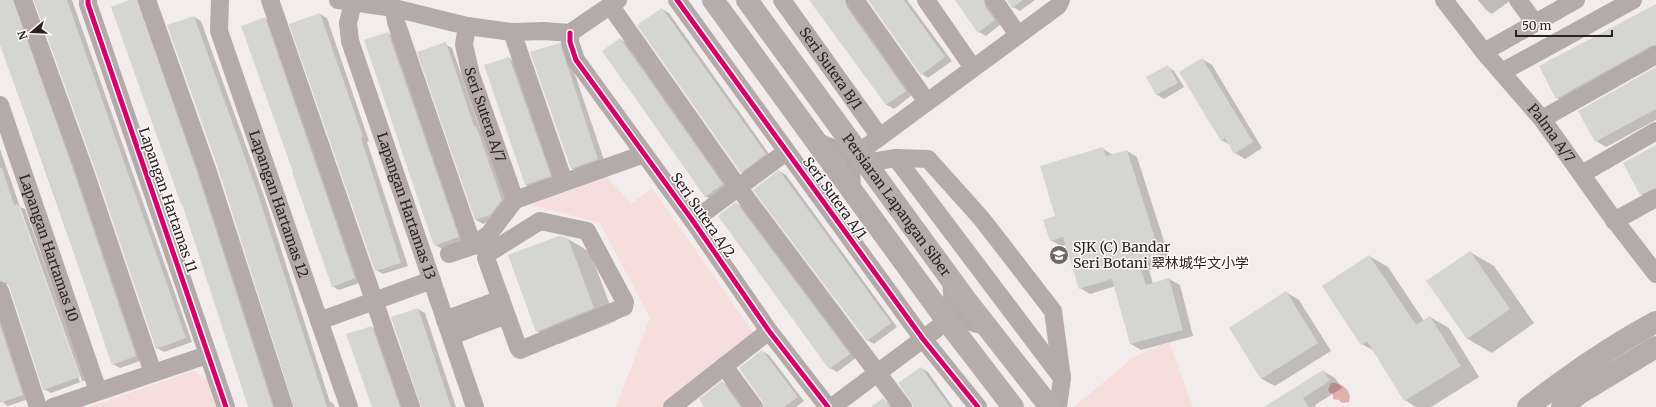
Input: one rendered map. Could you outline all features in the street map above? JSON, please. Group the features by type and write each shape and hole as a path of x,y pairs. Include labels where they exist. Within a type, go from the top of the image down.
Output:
{"main road":[{"name":"Persiaran Lapangan Siber","path":"713,0 947,321 1013,407"},
{"name":"Persiaran Lapangan Siber","path":"746,0 951,280 1050,407"},
{"path":"1528,407 1553,387 1656,322"},
{"path":"1562,407 1580,393 1656,347"}],"street":[{"path":"22,0 82,165 153,373"},
{"name":"Lapangan Hartamas 11","path":"88,0 88,4 207,355 226,407"},
{"path":"147,0 208,172 284,407"},
{"name":"Lapangan Hartamas 12","path":"220,0 219,32 349,407"},
{"path":"270,0 411,407"},
{"name":"Seri Sutera A/1","path":"677,0 923,339 978,407"},
{"name":"Seri Sutera B/1","path":"782,0 880,137"},
{"path":"855,0 927,102"},
{"path":"926,0 973,68"},
{"path":"994,0 1018,35"},
{"path":"852,191 851,166 861,158 880,137 1058,6 1061,0"},
{"name":"Palma A/7","path":"1444,0 1484,52 1542,119 1614,221 1655,274"},
{"path":"1518,0 1536,23"},
{"path":"1484,52 1576,0"},
{"path":"1502,72 1633,0"},
{"path":"346,2 394,8 468,26 512,32 570,32 614,3 738,187 903,407"},
{"name":"Lapangan Hartamas 13","path":"346,2 350,41 475,407"},
{"path":"394,8 396,22 473,246"},
{"name":"Seri Sutera A/7","path":"468,26 464,45 471,75 515,200"},
{"path":"512,32 564,182"},
{"name":"Seri Sutera A/2","path":"570,32 570,42 576,60 693,221 769,331 828,407"},
{"path":"1542,119 1656,55"},
{"name":"Lapangan Hartamas 10","path":"0,105 98,391"},
{"path":"1582,174 1656,131"},
{"path":"815,140 829,148 861,158 928,159 981,218 1053,311 1062,378 1058,407"},
{"path":"693,221 786,152"},
{"path":"449,254 473,246 489,234 515,200 644,154"},
{"path":"896,158 1062,378"},
{"path":"1614,221 1656,198"},
{"path":"540,221 587,231 625,302 624,307 520,350 504,307 486,258 487,254 540,221"},
{"path":"319,321 432,280"},
{"path":"832,407 947,321 954,308 951,280"},
{"path":"0,291 38,407"},
{"path":"448,328 504,307"},
{"path":"1619,344 1656,310"},
{"path":"947,321 961,319 987,327"},
{"path":"675,406 769,331"},
{"path":"53,407 207,355"},
{"path":"724,366 754,407"}],"shaded area":[{"path":"607,177 631,204 652,188 757,338 667,407 616,407 650,318 600,223 531,205"},
{"path":"1169,342 1193,407 1074,407 1134,357"},
{"path":"193,371 207,379 217,407 89,407"},
{"path":"1331,383 1339,384 1346,388 1350,398 1349,402 1342,403 1339,400 1333,399 1333,394 1328,390"}],"building":[{"path":"0,0 13,0 75,175 136,356 112,365 49,180 0,45"},
{"path":"34,0 67,0 186,338 156,349 95,169"},
{"path":"130,0 137,0 198,175 273,407 248,407 182,203 181,204 111,7"},
{"path":"809,0 845,0 846,6 906,91 886,105"},
{"path":"868,0 904,0 945,57 921,75"},
{"path":"955,0 984,0 985,6 995,20 978,33"},
{"path":"1007,0 1023,0 1012,8"},
{"path":"1656,4 1656,45 1651,46 1556,99 1539,66"},
{"path":"662,8 766,154 741,173 637,25"},
{"path":"320,13 363,137 361,138 401,263 375,271 289,24"},
{"path":"194,16 257,191 327,407 294,407 218,168 167,25"},
{"path":"265,17 355,278 332,287 241,26"},
{"path":"388,32 459,237 434,246 364,40"},
{"path":"620,38 723,184 705,197 602,51"},
{"path":"446,42 474,126 476,126 502,200 490,215 475,220 417,52"},
{"path":"560,43 598,159 571,169 530,52"},
{"path":"509,57 551,176 525,185 484,65"},
{"path":"1202,58 1253,142 1234,154 1225,138 1221,141 1179,72"},
{"path":"1168,65 1178,83 1156,95 1146,77"},
{"path":"1656,67 1656,109 1595,142 1578,111"},
{"path":"1656,145 1656,188 1640,195 1623,163"},
{"path":"1103,147 1106,156 1127,150 1161,257 1139,264 1146,285 1169,278 1183,330 1130,344 1112,279 1079,289 1063,237 1050,241 1043,220 1055,216 1040,166"},
{"path":"0,168 2,168 14,205 18,204 80,377 43,390 10,288 7,283 0,281"},
{"path":"779,170 891,323 867,341 753,190"},
{"path":"736,202 850,354 829,369 718,216"},
{"path":"559,236 568,238 594,308 536,332 508,255"},
{"path":"1470,251 1510,309 1467,339 1426,281"},
{"path":"1369,255 1416,325 1430,316 1461,366 1404,401 1367,341 1361,345 1322,286"},
{"path":"1286,291 1318,343 1261,379 1229,328"},
{"path":"418,308 451,407 421,407 391,317"},
{"path":"0,325 23,395 0,403"},
{"path":"372,326 400,407 372,407 346,334"},
{"path":"762,350 798,397 784,407 764,407 762,401 739,368"},
{"path":"921,367 950,407 913,407 911,401 898,383"},
{"path":"1323,370 1330,381 1303,398 1309,407 1264,407"},
{"path":"722,381 741,407 704,407 699,399"},
{"path":"883,398 890,407 871,407"}],"cycle path":[{"path":"88,0 88,4 226,407"},
{"path":"677,0 923,339 978,407"},
{"path":"570,33 570,42 576,60 693,221 769,331 828,407"}],"place":[{"name":"SJK (C) Bandar Seri Botani 翠林城华文小学","path":"1059,255"}]}
